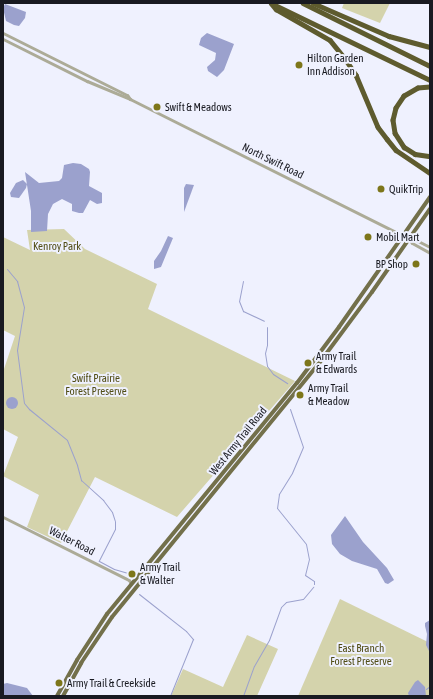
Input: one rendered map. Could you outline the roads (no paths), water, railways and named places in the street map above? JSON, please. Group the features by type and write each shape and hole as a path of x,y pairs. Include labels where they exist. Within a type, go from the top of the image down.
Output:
{"highway":[{"path":"271,3 430,80"},
{"path":"271,3 276,9 330,40 344,57 356,76 378,127 387,140 396,150 430,173"},
{"path":"304,3 430,66"},
{"path":"313,3 389,36 430,47"},
{"path":"430,87 418,88 404,96 396,108 393,124 396,137 404,147 415,154 430,156"}],"main road":[{"name":"West Army Trail Road","path":"58,695 93,635 131,584 300,380 430,197"},
{"name":"West Army Trail Road","path":"64,694 93,644 131,591 323,358 430,209"},
{"path":"131,584 131,591"}],"street":[{"name":"North Swift Road","path":"3,33 127,95 130,99"},
{"name":"North Swift Road","path":"3,39 87,81 130,99 409,239 416,240 430,247"},
{"name":"North Swift Road","path":"409,239 412,244 430,252"},
{"name":"Walter Road","path":"3,517 129,580 131,584"}],"water":[{"path":"5,4 26,12 25,18 19,26 6,21 3,8"},
{"path":"207,33 234,44 224,70 217,77 208,71 207,67 215,60 216,53 199,45 201,38"},
{"path":"73,163 81,164 89,169 89,186 102,193 102,203 97,204 90,200 83,213 79,213 72,211 72,204 62,199 53,204 48,214 47,231 31,232 31,211 25,172 39,183 59,181 62,178 64,165"},
{"path":"23,180 27,184 19,198 11,197 10,193 16,183"},
{"path":"186,184 194,185 184,212 184,188"},
{"path":"168,236 173,238 161,267 154,269 154,261 161,251"},
{"path":"10,397 14,397 18,403 14,409 10,409 6,405 6,401"},
{"path":"345,516 363,542 387,568 394,580 388,584 385,583 377,569 352,561 340,554 332,544 331,535"},
{"path":"430,620 430,653 426,645 427,634 425,623"},
{"path":"418,680 425,687 426,696 409,696 408,693"},
{"path":"7,683 27,688 33,696 3,696 3,684"}],"waterway":[{"path":"7,269 17,281 24,307 17,350 24,403 29,409 67,440 81,480 103,500 112,512 115,521 115,529 99,561 114,569 131,574"},
{"path":"243,281 239,301 243,311 264,321"},
{"path":"267,327 267,345 265,353 267,366 273,374 287,383"},
{"path":"290,409 303,447 292,473 279,494 277,508 306,544 309,559 305,575 314,581 314,584"},
{"path":"243,696 254,666 269,640 281,607 286,602 303,599 313,587"},
{"path":"139,594 186,631 193,639 170,696"},
{"path":"426,689 430,686"}],"place":[{"name":"Hilton Garden Inn Addison","path":"299,65"},
{"name":"Swift & Meadows","path":"157,107"},
{"name":"QuikTrip","path":"381,189"},
{"name":"Mobil Mart","path":"368,237"},
{"name":"BP Shop","path":"416,264"},
{"name":"Army Trail & Edwards","path":"308,363"},
{"name":"Army Trail & Meadow","path":"300,395"},
{"name":"Army Trail & Walter","path":"132,574"},
{"name":"Army Trail & Creekside","path":"59,683"}],"park label":[{"name":"Kenroy Park","path":"57,246"},
{"name":"Swift Prairie Forest Preserve","path":"96,385"},
{"name":"East Branch Forest Preserve","path":"361,655"}]}
